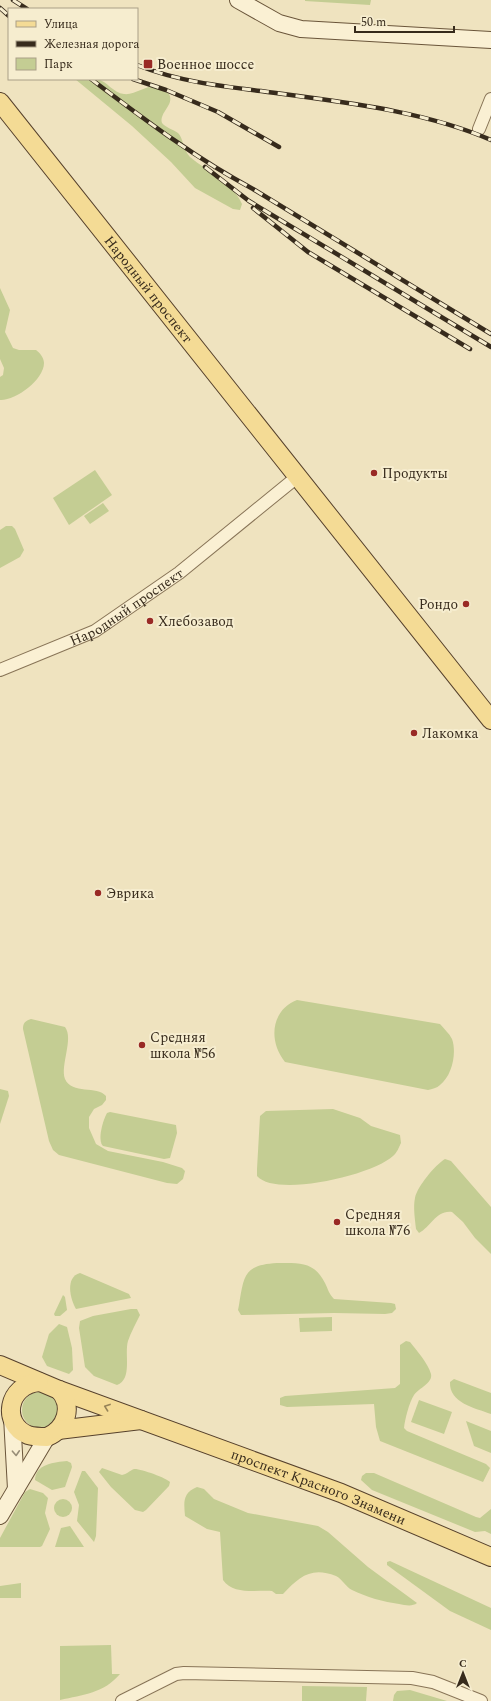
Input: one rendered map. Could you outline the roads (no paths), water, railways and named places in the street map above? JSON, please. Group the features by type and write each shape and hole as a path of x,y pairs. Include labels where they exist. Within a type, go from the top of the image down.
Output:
{"main road":[{"path":"238,0 279,23 301,29 491,40"},
{"name":"Народный проспект","path":"0,102 491,720"},
{"name":"проспект Красного Знамени","path":"0,1366 59,1390 341,1493 491,1557"},
{"path":"16,1490 8,1409 14,1397 22,1387 29,1383 40,1382"},
{"path":"0,1516 53,1434 64,1424 67,1410 66,1401 59,1390"},
{"name":"проспект Красного Знамени","path":"8,1409 18,1428 33,1436 144,1420"}],"street":[{"path":"479,128 491,99"},
{"name":"Народный проспект","path":"0,670 96,631 179,573 297,477"},
{"path":"122,1701 176,1674 184,1672 412,1678 433,1682 481,1701"}],"railway":[{"path":"13,0 25,8"},
{"path":"0,8 8,15"},
{"path":"138,65 152,71 198,82 349,103 407,114 464,129 491,140"},
{"path":"92,80 190,151 491,334"},
{"path":"136,80 166,90 218,112 279,147"},
{"path":"205,167 249,201 491,347"},
{"path":"253,208 308,252 470,349"}],"place":[{"name":"Военное шоссе","path":"148,64"},
{"name":"Продукты","path":"374,473"},
{"name":"Рондо","path":"466,604"},
{"name":"Хлебозавод","path":"150,621"},
{"name":"Лакомка","path":"414,733"},
{"name":"Эврика","path":"98,893"},
{"name":"Средняя школа №56","path":"142,1045"},
{"name":"Средняя школа №76","path":"337,1222"}]}
